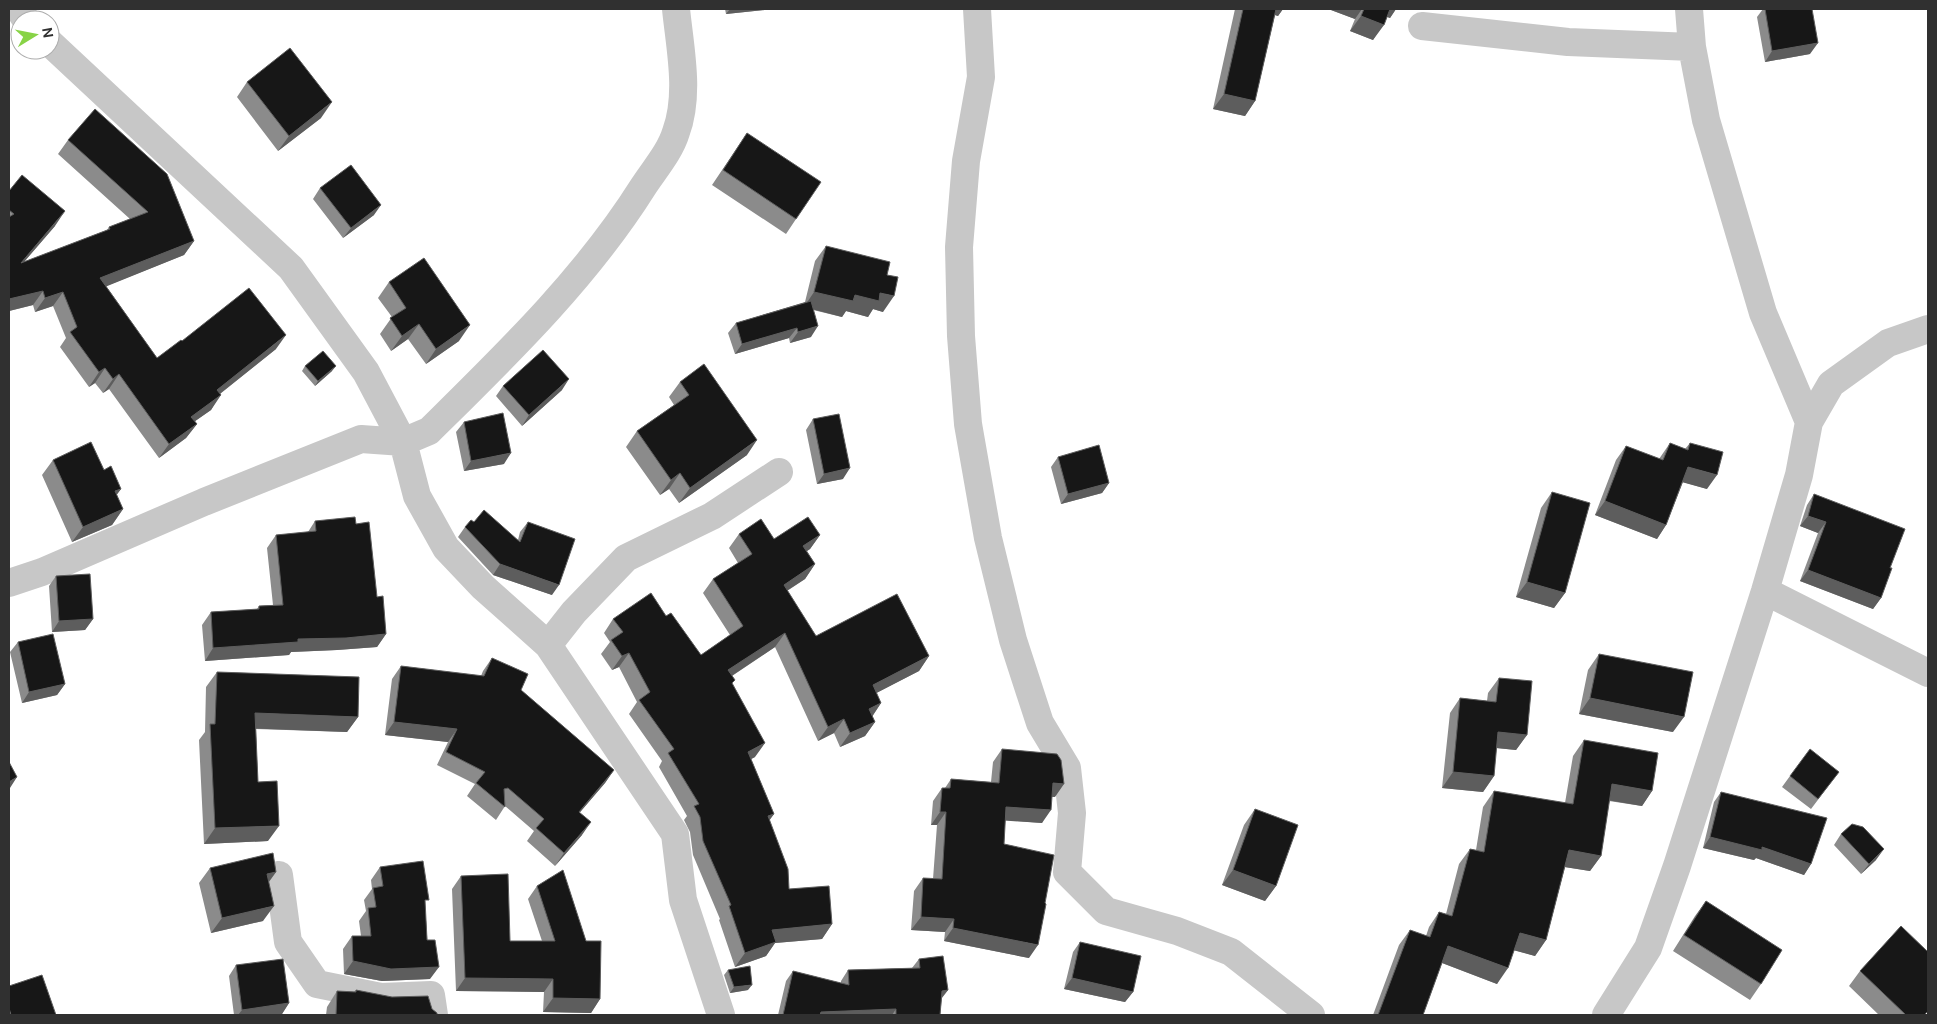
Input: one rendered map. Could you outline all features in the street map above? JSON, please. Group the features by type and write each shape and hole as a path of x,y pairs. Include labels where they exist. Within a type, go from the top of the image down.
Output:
{"street":[{"path":"9,583 42,572 204,502 361,439 403,442 429,431 559,299 620,223 663,157 676,133 682,103 681,56 676,9"},
{"path":"977,9 981,77 966,161 959,247 961,336 968,424 988,538 1013,640 1040,723 1067,768 1072,813 1067,872 1106,911 1177,931 1231,952 1311,1015"},
{"path":"1689,9 1692,47 1706,120 1763,313 1809,422"},
{"path":"1422,26 1568,42 1692,47"},
{"path":"60,52 291,268 366,372 403,442 417,496 446,548 483,586 548,645 675,834 683,900 721,1015"},
{"path":"1606,1015 1648,948 1677,866 1765,591 1799,475 1809,422 1831,384 1888,344 1928,329"},
{"path":"548,645 574,612 626,558 712,516 779,472"},
{"path":"1765,591 1928,673"},
{"path":"279,875 288,942 317,984 381,997 431,995 434,1015"}],"building":[{"path":"1243,9 1276,9 1255,101 1224,94"},
{"path":"1364,9 1390,9 1384,25 1361,16"},
{"path":"1765,9 1812,9 1818,43 1772,51"},
{"path":"290,48 332,102 289,136 247,82"},
{"path":"95,109 167,174 194,241 100,278 157,358 182,341 249,288 286,335 217,390 221,395 191,417 197,424 169,444 119,374 113,379 105,368 99,372 70,332 77,327 63,292 45,298 43,291 9,299 9,217 14,214 9,210 9,191 22,175 65,211 21,263 110,229 109,227 148,212 68,140"},
{"path":"747,133 821,182 796,219 723,170"},
{"path":"351,165 381,205 351,228 320,188"},
{"path":"826,246 890,262 887,275 898,277 894,296 880,293 879,301 855,295 853,301 814,292"},
{"path":"424,258 470,325 436,349 419,324 402,336 390,318 406,308 389,282"},
{"path":"811,301 818,326 798,332 797,328 742,344 736,323"},
{"path":"543,350 569,379 529,415 503,386"},
{"path":"323,351 336,366 318,381 305,366"},
{"path":"704,364 757,440 690,488 680,473 671,480 637,431 689,395 680,382"},
{"path":"503,413 511,453 471,461 464,422"},
{"path":"839,414 850,468 824,474 813,419"},
{"path":"91,442 104,470 111,466 121,489 115,491 123,509 83,527 53,460"},
{"path":"1670,443 1688,450 1690,443 1723,452 1717,475 1688,467 1666,525 1605,501 1626,446 1663,460"},
{"path":"1099,445 1109,483 1068,494 1058,457"},
{"path":"1552,492 1590,503 1565,593 1527,582"},
{"path":"1814,494 1905,529 1881,598 1808,570 1826,522 1808,516"},
{"path":"484,510 520,542 528,522 575,539 559,585 500,564 465,527 471,520 474,522"},
{"path":"355,517 356,524 369,522 377,597 383,596 386,634 346,638 298,639 298,642 213,648 211,612 259,609 259,606 283,605 276,535 316,531 315,521"},
{"path":"808,517 820,535 803,546 815,564 784,585 816,636 897,594 929,656 873,685 881,703 869,709 875,722 850,733 844,719 828,727 785,633 728,670 735,680 732,683 765,743 748,752 774,814 768,816 788,869 789,889 829,886 832,924 772,930 776,942 745,953 729,906 731,905 703,841 700,817 694,806 699,804 668,753 674,749 639,700 650,692 629,653 622,656 611,640 623,632 613,619 651,593 666,616 671,613 701,655 743,626 713,579 752,554 739,534 761,519 774,539"},
{"path":"90,574 93,619 59,621 56,576"},
{"path":"53,634 65,684 29,692 18,642"},
{"path":"1599,654 1693,672 1684,717 1590,698"},
{"path":"492,658 528,674 521,690 614,770 579,812 591,822 564,853 536,828 544,819 508,788 504,789 505,807 476,783 485,772 446,752 457,729 394,722 401,666 484,676"},
{"path":"217,672 359,677 358,717 255,713 258,782 277,781 279,826 215,828 210,724 215,724"},
{"path":"1499,678 1532,681 1527,735 1498,732 1494,776 1453,772 1460,698 1496,702"},
{"path":"1584,740 1658,753 1652,791 1612,784 1601,856 1569,850 1546,940 1520,933 1508,968 1448,946 1423,1015 1378,1015 1410,930 1430,937 1439,912 1452,916 1470,849 1484,852 1494,791 1573,804"},
{"path":"1002,749 1057,754 1061,760 1064,784 1053,783 1051,810 1006,807 1004,844 1054,855 1038,945 953,928 954,919 921,917 923,878 942,879 946,812 940,812 942,788 950,788 951,779 999,783"},
{"path":"1810,749 1839,772 1818,799 1790,776"},
{"path":"9,762 17,777 9,782"},
{"path":"1721,792 1827,818 1811,864 1762,847 1762,850 1710,837"},
{"path":"1255,809 1298,825 1276,886 1233,870"},
{"path":"1852,824 1863,827 1884,849 1869,864 1841,834"},
{"path":"273,853 276,872 267,874 274,906 222,918 210,868"},
{"path":"423,861 429,900 425,900 427,940 435,940 439,967 391,969 353,961 352,936 371,936 368,908 376,907 373,888 383,886 380,867"},
{"path":"563,870 586,941 601,941 600,999 553,998 553,979 465,978 461,876 508,874 510,941 555,941 537,886"},
{"path":"1706,901 1782,950 1761,984 1684,935"},
{"path":"1901,926 1928,952 1928,1011 1924,1015 1906,1015 1860,971"},
{"path":"1080,942 1141,956 1133,992 1072,978"},
{"path":"943,956 948,990 942,991 940,1015 896,1015 896,1009 821,1012 820,1015 783,1015 793,971 849,985 848,970 920,968 919,959"},
{"path":"283,959 289,1003 242,1010 236,965"},
{"path":"750,966 752,985 734,987 728,970"},
{"path":"42,975 56,1015 11,1015 9,1008 9,986"},
{"path":"356,990 392,997 428,996 432,1009 437,1015 336,1015 337,991 356,992"}]}
